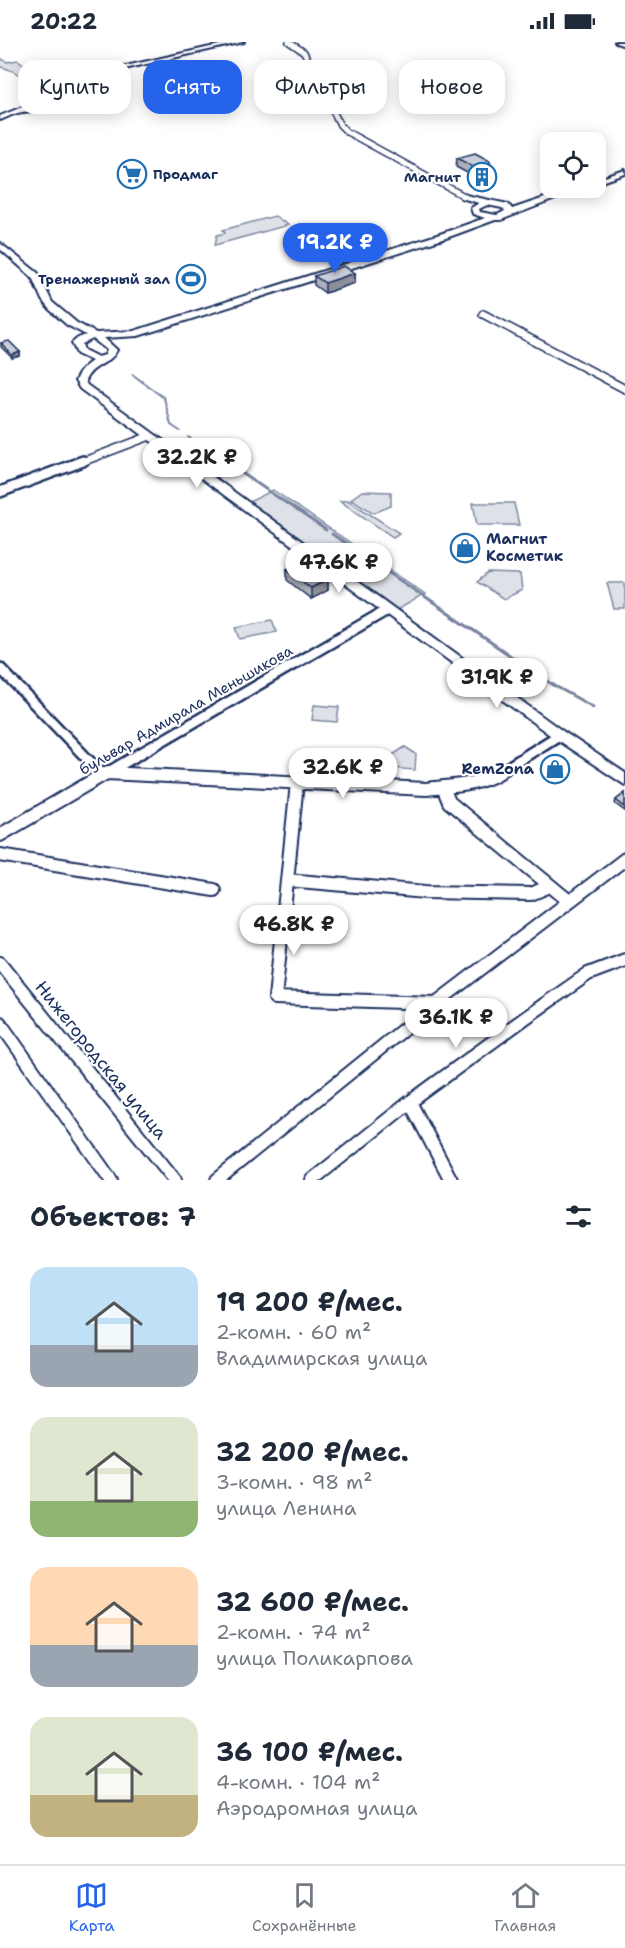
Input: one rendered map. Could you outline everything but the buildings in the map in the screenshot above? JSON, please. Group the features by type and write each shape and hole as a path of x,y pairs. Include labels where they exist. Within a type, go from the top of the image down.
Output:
{"street":[{"path":"131,66 241,42"},
{"path":"289,42 304,52 340,125 347,132 464,196 486,203 534,204"},
{"path":"618,42 625,44"},
{"path":"0,118 18,111"},
{"path":"606,179 625,172"},
{"path":"464,196 475,210 492,218"},
{"path":"77,343 86,337 135,334 492,218 503,217 510,212 551,198"},
{"path":"471,226 475,210 486,203"},
{"path":"498,204 505,206 510,212"},
{"path":"0,247 35,275 43,297 50,306 72,324 108,345 112,353"},
{"path":"0,247 33,276 45,303 73,329 80,352 88,362"},
{"path":"483,314 625,389"},
{"path":"88,362 104,360 135,334"},
{"path":"88,362 80,381 83,387 387,610 625,780"},
{"path":"0,492 150,436"},
{"name":"бульвар Адмирала Меньшикова","path":"0,835 387,610"},
{"path":"0,668 105,774 426,789 489,779 560,735"},
{"path":"297,783 275,998 436,1003"},
{"path":"443,787 449,802 569,901"},
{"path":"0,855 214,890"},
{"path":"217,1180 436,1003 625,859"},
{"path":"287,880 426,892 531,894 550,886"},
{"path":"312,1180 410,1102 588,974 625,960"},
{"name":"Нижегородская улица","path":"0,963 175,1180"},
{"path":"0,1023 111,1180"},
{"path":"410,1102 451,1180"}],"shaded area":[{"path":"0,58 7,62 18,60 18,74 10,70 0,67"},
{"path":"275,216 288,225 215,245 217,235 225,233 223,230"},
{"path":"273,490 425,594 397,610 249,502"},
{"path":"362,491 391,492 391,506 374,513 351,499"},
{"path":"348,500 399,533 393,537 340,501"},
{"path":"473,503 514,503 519,525 477,525"},
{"path":"488,573 520,574 522,590 504,599 477,582"},
{"path":"607,583 625,583 625,609 614,609"},
{"path":"272,620 277,632 240,639 236,627"},
{"path":"314,705 339,707 337,722 312,720"},
{"path":"405,747 416,754 415,770 374,767"}],"waterway":[{"path":"132,374 164,398 171,425 180,431"},
{"path":"188,437 226,463"},
{"path":"224,461 326,530"},
{"path":"332,534 555,686 593,707"}],"place":[{"name":"Продмаг","path":"132,174"},
{"name":"Магнит","path":"482,177"},
{"name":"Тренажерный зал","path":"191,279"},
{"name":"Магнит Косметик","path":"465,548"},
{"name":"RemZona","path":"555,769"}]}
